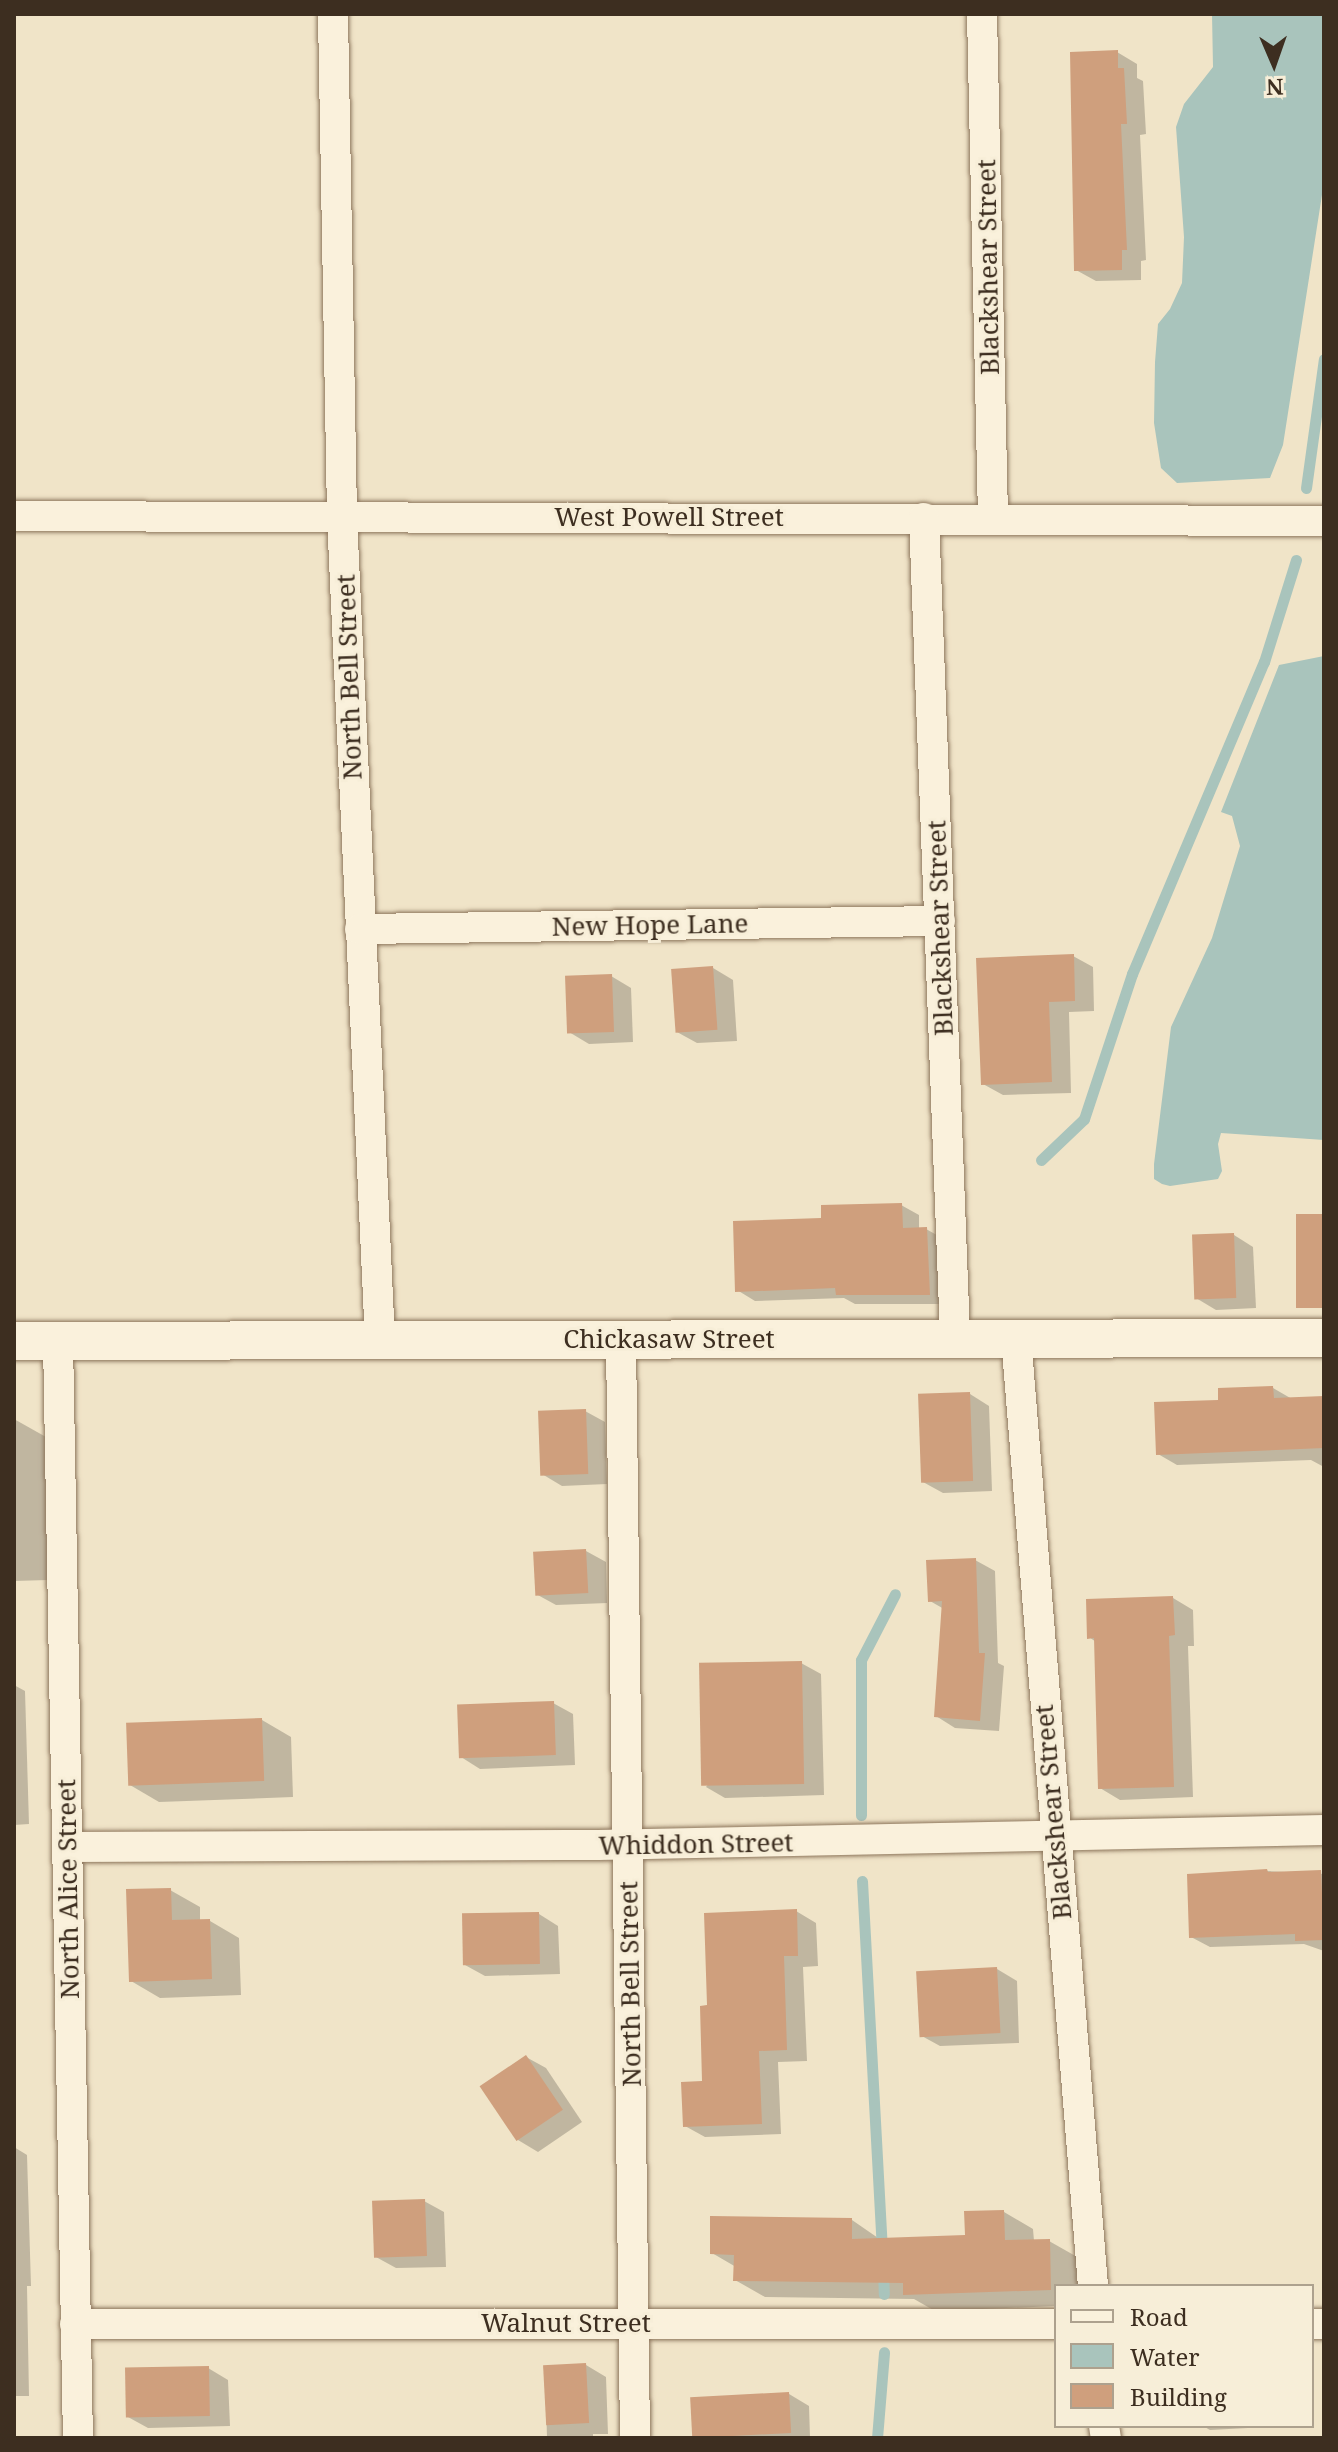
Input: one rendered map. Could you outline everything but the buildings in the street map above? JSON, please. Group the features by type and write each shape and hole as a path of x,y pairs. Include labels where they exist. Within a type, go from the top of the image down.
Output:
{"street":[{"name":"North Bell Street","path":"333,14 342,517 380,1340"},
{"name":"Blackshear Street","path":"982,14 993,519"},
{"name":"West Powell Street","path":"14,516 1324,521"},
{"name":"Blackshear Street","path":"924,518 955,1338"},
{"name":"New Hope Lane","path":"360,929 940,921"},
{"name":"Blackshear Street","path":"1016,1337 1093,2284"},
{"name":"Chickasaw Street","path":"14,1341 1324,1338"},
{"name":"North Bell Street","path":"621,1339 635,2438"},
{"name":"North Alice Street","path":"58,1340 78,2438"},
{"name":"Whiddon Street","path":"67,1847 628,1845 1324,1830"},
{"name":"Walnut Street","path":"75,2324 1054,2324"}],"water":[{"path":"1212,14 1324,14 1324,182 1283,445 1270,478 1177,483 1161,468 1154,423 1155,362 1158,324 1170,309 1182,283 1184,237 1176,127 1184,104 1213,67"},
{"path":"1324,656 1324,1140 1221,1133 1218,1144 1222,1171 1218,1179 1170,1186 1162,1184 1154,1179 1154,1164 1171,1027 1212,938 1240,846 1232,816 1221,812 1279,665"}],"waterway":[{"path":"1306,488 1324,359"},
{"path":"1041,1160 1084,1119 1132,974 1264,662 1296,560"},
{"path":"861,1815 861,1660 895,1594"},
{"path":"862,1881 882,2253"},
{"path":"883,2270 884,2294"},
{"path":"877,2438 884,2352"}]}
